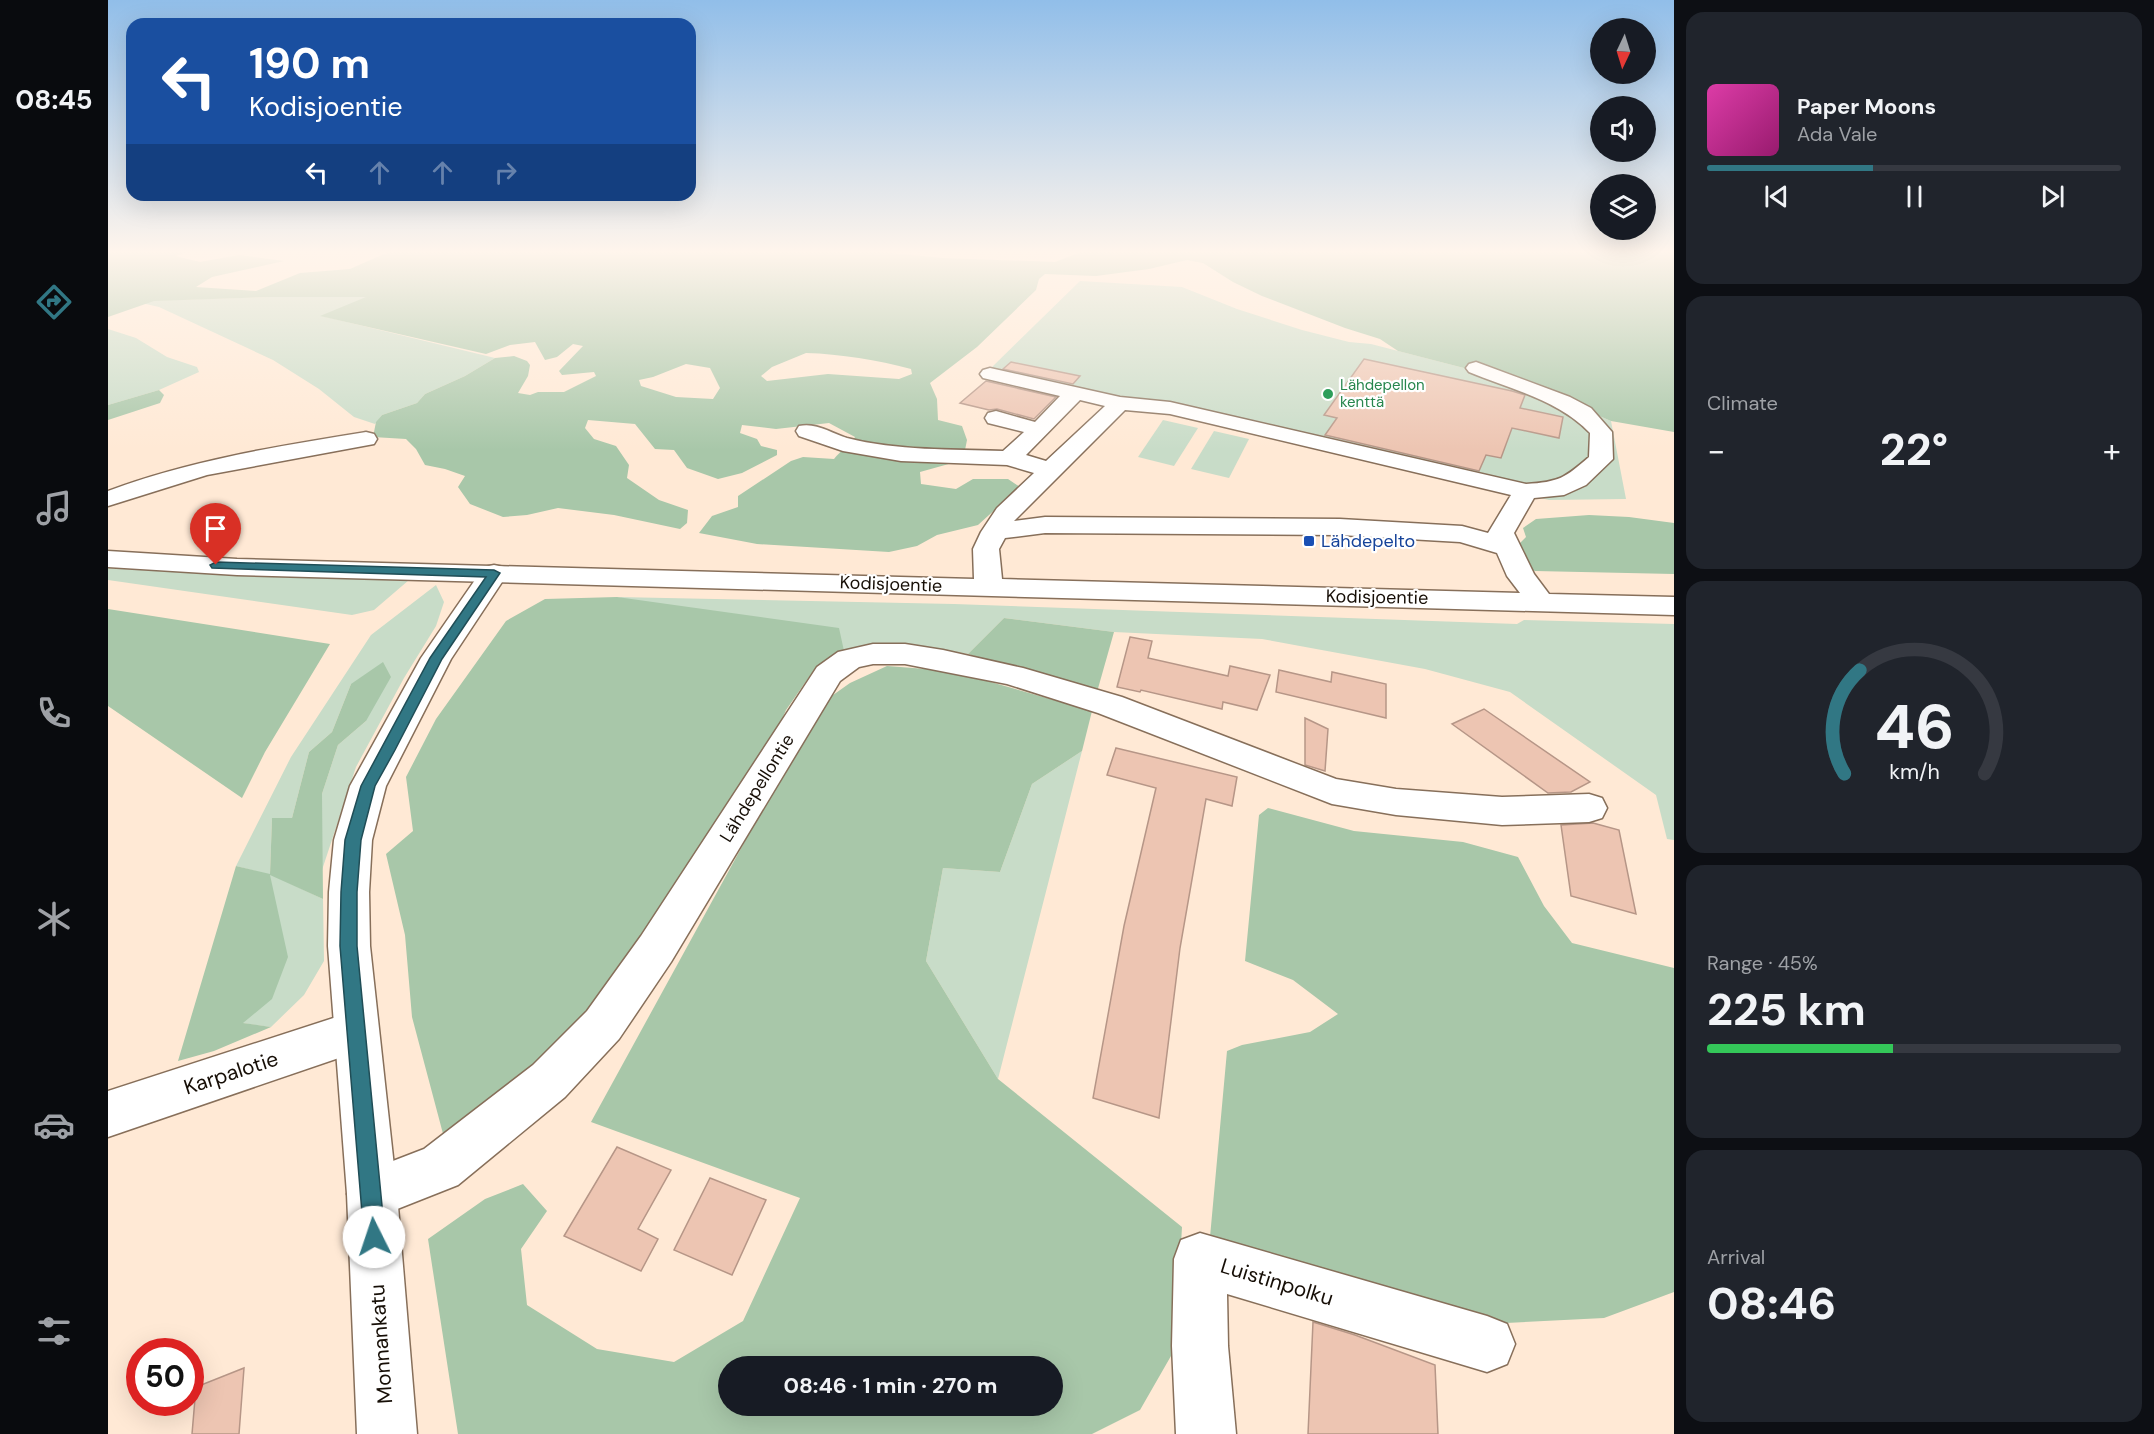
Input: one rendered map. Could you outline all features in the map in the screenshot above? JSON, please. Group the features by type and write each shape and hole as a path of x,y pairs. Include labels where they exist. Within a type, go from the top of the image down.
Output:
{"street":[{"path":"990,374 1031,376 1076,392 1120,403 1174,402 1526,491 1555,490 1577,480 1601,459 1601,432 1583,413 1562,402 1476,368"},
{"path":"1024,444 1076,392"},
{"path":"989,586 986,549 1006,513 1120,403"},
{"path":"996,418 1050,470"},
{"path":"807,431 843,444 901,454 1024,444 1071,450"},
{"path":"108,499 150,482 254,457 366,439"},
{"path":"1526,491 1501,533 1521,576 1540,601"},
{"path":"994,532 1045,525 1340,527 1462,534 1508,548"},
{"name":"Kodisjoentie","path":"108,559 249,567 1674,606"},
{"name":"Monnankatu","path":"387,1434 372,1194 355,1032 349,946 349,892 353,840 368,786 436,658 494,573"},
{"name":"Lähdepellontie","path":"372,1194 440,1167 549,1081 603,1025 662,939 828,674 849,659 873,654 905,654 1012,675 1110,705 1244,759 1332,791 1396,802 1502,811 1589,808"},
{"name":"Karpalotie","path":"108,1114 355,1032"},
{"name":"Luistinpolku","path":"1206,1434 1200,1346 1200,1259 1487,1344"}],"green space":[{"path":"180,317 326,317 495,358 465,376 425,394 417,403 382,415 375,424 354,417 319,389 273,360"},
{"path":"324,317 1008,317 977,347 930,383 937,399 938,420 962,426 967,440 963,460 920,472 921,484 956,489 973,479 1008,479 1020,487 978,525 937,535 917,546 889,552 757,544 699,533 712,516 738,507 738,496 791,461 803,457 834,459 855,437 829,423 776,429 742,425 740,433 757,439 761,446 777,450 777,455 742,473 718,479 687,468 674,450 655,449 635,424 588,420 585,428 594,439 616,446 629,465 627,478 659,500 688,510 687,523 680,529 614,515 558,508 527,515 503,517 470,504 458,487 465,476 425,465 416,449 406,439 373,437 376,422 382,415 417,403 425,394 465,376 495,358 514,356 527,361 530,365 528,376 518,393 530,395 538,392 564,392 596,376 594,372 562,375 559,371 583,346 573,344 557,357 545,360 535,342 510,345 486,354","holes":["806,353 872,360 911,369 912,374 899,379 828,374 767,381 761,376 772,367","686,364 710,368 720,388 713,399 676,397 641,386 639,380"]},
{"name":"Lähdepellon kenttä","path":"1043,317 1262,317 1349,342 1371,344 1522,383 1611,421 1626,499 1549,500 990,369"},
{"path":"1316,317 1674,317 1674,432 1611,421 1522,383 1398,351 1380,339"},
{"path":"108,329 136,338 167,357 197,367 199,372 159,390 108,405"},
{"path":"159,390 164,395 160,403 108,420 108,405"},
{"path":"1163,420 1198,428 1174,466 1138,457"},
{"path":"1214,431 1249,439 1229,478 1191,469"},
{"path":"1589,515 1674,523 1674,574 1535,571 1525,567 1516,547 1526,537 1523,528 1536,519"},
{"path":"108,568 208,574 409,580 374,610 352,615 108,580"},
{"path":"436,585 444,602 436,626 404,678 356,767 322,870 322,794 338,745 366,721 351,684 332,732 309,752 292,818 272,818 270,874 323,899 324,961 304,995 271,1027 242,1023 270,875 236,866 291,757 371,635"},
{"path":"617,597 954,604 1517,624 1524,620 1674,624 1674,840 1667,839 1656,795 1510,692 1425,669 1262,639 1114,632 1004,618 968,654 923,646 881,644 844,651"},
{"path":"617,597 839,628 844,651 816,667 786,710 772,743 586,1030 446,1145 412,1017 405,935 386,854 413,831 406,777 436,719 506,621 545,599"},
{"path":"108,609 330,644 265,752 242,798 108,706"},
{"path":"1004,618 1114,632 1097,692 968,654"},
{"path":"383,662 391,677 366,721 338,745 322,794 323,899 270,875 288,957 272,999 243,1023 271,1027 214,1051 178,1061 236,866 270,874 272,818 292,818 309,752 332,732 351,684"},
{"path":"887,666 952,671 1092,711 1082,751 1032,784 1000,872 943,868 926,961 998,1079 1182,1227 1175,1349 1140,1410 1092,1434 458,1434 428,1239 485,1199 523,1184 547,1211 521,1249 527,1305 597,1349 674,1362 743,1321 800,1198 591,1122 761,812 826,700 850,683"},
{"path":"1082,751 998,1079 926,961 943,868 1000,872 1032,784"},
{"path":"1268,808 1354,831 1463,842 1518,857 1544,906 1572,943 1674,968 1674,1292 1604,1318 1486,1324 1210,1237 1227,1051 1242,1045 1310,1032 1338,1014 1293,980 1245,961 1259,815"}],"building":[{"path":"1364,359 1525,395 1520,408 1563,417 1559,438 1512,428 1501,458 1486,455 1479,471 1325,435 1337,418 1324,415"},
{"path":"1011,362 1080,376 1073,384 1003,369"},
{"path":"986,381 1056,397 1034,419 997,409 989,410 960,403"},
{"path":"1130,637 1152,641 1148,658 1228,676 1230,666 1270,675 1257,710 1223,702 1222,709 1141,690 1140,692 1117,687"},
{"path":"1279,670 1331,682 1332,672 1386,684 1386,718 1276,692"},
{"path":"1484,709 1590,782 1571,792 1548,793 1452,724"},
{"path":"1305,718 1328,729 1325,771 1305,765"},
{"path":"1116,748 1237,777 1232,806 1206,799 1180,948 1159,1118 1093,1098 1124,926 1156,788 1107,775"},
{"path":"1593,823 1619,830 1636,914 1571,896 1561,825"},
{"path":"617,1147 671,1170 638,1229 658,1239 641,1271 564,1236"},
{"path":"710,1178 766,1200 732,1275 674,1250"},
{"path":"1313,1322 1435,1365 1438,1434 1308,1434"},
{"path":"244,1368 239,1434 192,1434 194,1416 204,1416 204,1384"}],"place":[{"name":"Lähdepellon kenttä","path":"1328,394"},
{"name":"Lähdepelto","path":"1309,541"}],"route":[{"path":"216,565 494,573 436,658 387,750 368,786 353,840 349,892 349,946 374,1237"}]}
